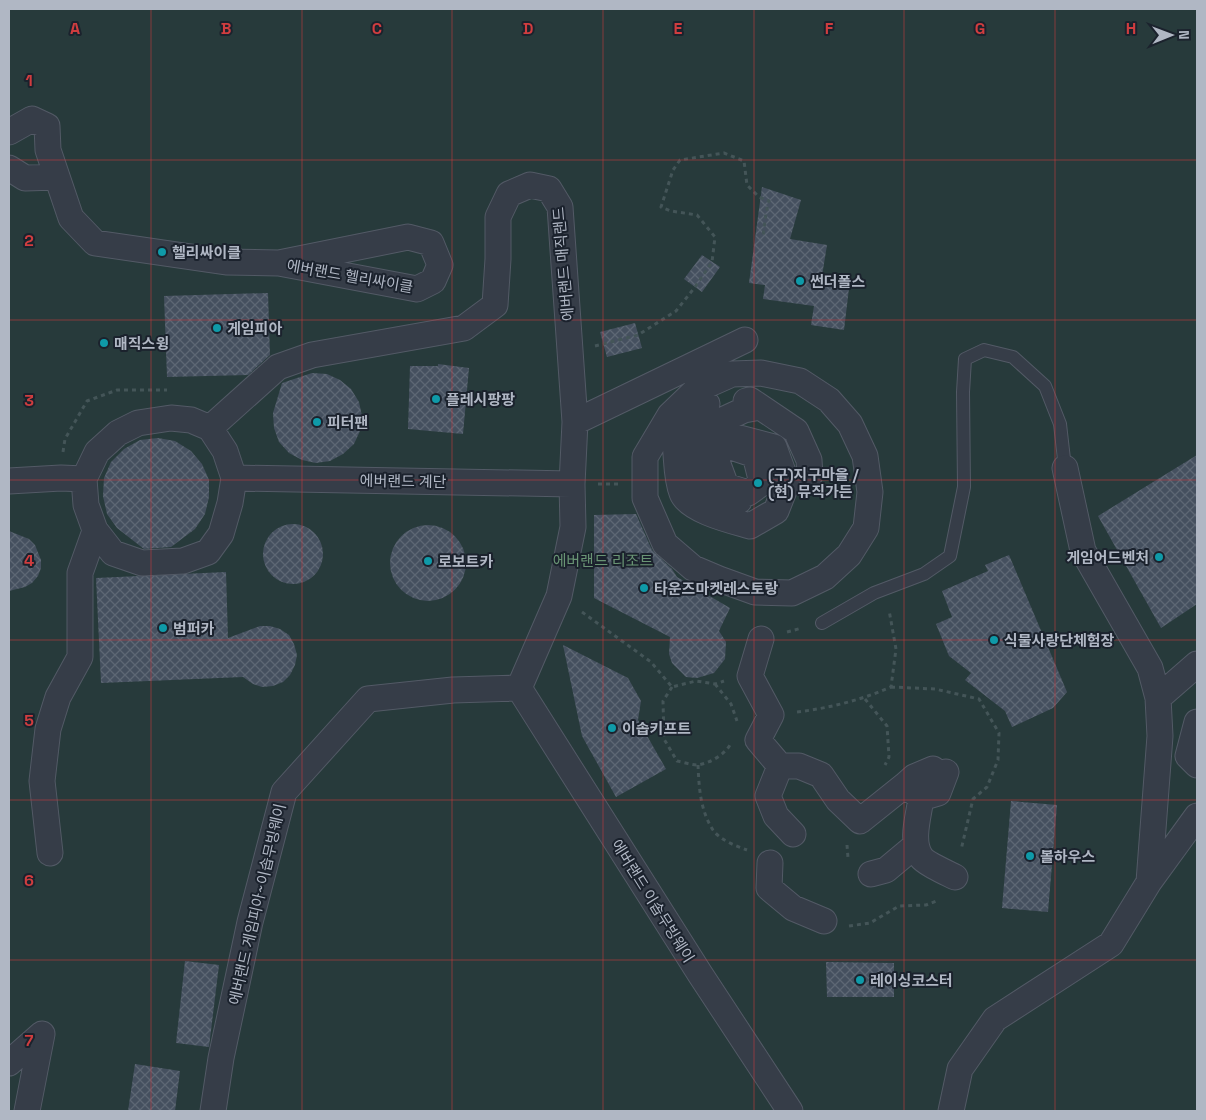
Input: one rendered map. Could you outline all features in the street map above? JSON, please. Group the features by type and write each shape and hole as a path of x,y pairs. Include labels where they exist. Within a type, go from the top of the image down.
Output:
{"street":[{"name":"에버랜드 헬리싸이클","path":"9,132 32,119 47,126 48,150 72,218 95,243 226,262 279,263 417,289 434,281 440,265 431,243 408,237 279,263"},
{"path":"9,168 25,178 57,177"},
{"name":"에버랜드 매직랜드","path":"210,428 278,367 312,355 464,328 494,305 498,259 498,217 510,194 530,184 549,189 560,206 575,422 572,484 573,527 559,596 519,688"},
{"path":"575,422 745,340"},
{"path":"761,373 800,381 829,400 850,424 865,456 870,492 866,528 850,555 825,577 792,592 755,592 693,568 665,544 645,491 645,457 670,415 696,390 732,374 761,373"},
{"path":"670,415 707,404 750,400 796,431 809,460 810,476"},
{"path":"707,404 676,443 677,469 682,495 699,510 750,526 776,511 787,483 774,447 732,436 716,460 726,486 748,493 762,483"},
{"path":"725,445 755,455 762,483 748,503 713,493 698,482 698,441 716,423 744,410 760,406"},
{"path":"171,418 191,420 210,428 224,451 234,478 230,503 221,534 208,552 183,561 142,563 113,553 95,531 86,505 84,479 97,452 118,433 138,423 171,418"},
{"path":"1066,468 1083,551 1150,668 1158,698 1160,736 1149,882"},
{"path":"9,481 61,478 84,479"},
{"name":"에버랜드 계단","path":"234,478 572,484"},
{"path":"50,852 42,781 48,729 58,697 80,657 80,573 95,531"},
{"path":"761,639 750,676 771,715 758,740 780,766 799,766 821,775 838,800 860,821 913,791"},
{"path":"1158,698 1197,664"},
{"name":"에버랜드 게임피아~이솝무빙웨이","path":"213,1111 250,922 284,792 368,699 453,690 519,688"},
{"name":"에버랜드 이솝무빙웨이","path":"519,688 700,974 790,1111"},
{"path":"1197,722 1188,756 1197,765"},
{"path":"780,766 768,796 776,816 793,834"},
{"path":"940,770 914,777 916,845 921,858 955,877"},
{"path":"951,1111 960,1069 995,1019 1111,944 1149,882 1197,816"},
{"path":"872,874 886,870 916,845"},
{"path":"770,863 769,888 793,908 824,921"},
{"path":"9,1063 42,1034 27,1111"}],"lane":[{"path":"822,623 874,593 924,574 950,556 964,487 963,392 965,359 984,350 1013,357 1045,386 1060,424 1066,468"}],"path":[{"path":"570,352 638,335 676,311 712,262 715,237 697,215 672,211 661,207 673,170 680,160 724,153 744,161 747,185 759,197 770,201 763,236"},
{"path":"572,484 645,491"},
{"path":"737,719 816,710 865,699 891,687 896,649 886,589"},
{"path":"559,596 651,662 672,687"},
{"path":"761,639 822,623"},
{"path":"728,679 715,684 696,681 672,687 663,701 664,739 677,761 698,765 714,760 729,748 732,739"},
{"path":"715,684 731,704 737,719 736,725"},
{"path":"865,699 887,726 889,757 885,766"}],"green space":[{"name":"에버랜드 리조트","path":"9,9 1197,9 1197,1111 9,1111"}],"building":[{"name":"썬더폴스","path":"762,187 801,200 790,239 827,245 822,276 850,280 844,330 811,325 814,306 763,299 765,285 749,283"},
{"path":"702,255 720,267 702,292 684,279"},
{"name":"게임피아","path":"268,293 270,355 248,375 167,377 164,296"},
{"path":"635,323 642,348 607,357 600,332"},
{"path":"438,364 469,368 463,434 408,429 410,366 438,366"},
{"name":"피터팬","path":"312,373 327,374 340,380 351,389 359,402 362,416 360,431 354,444 343,454 330,461 316,463 302,460 289,453 279,442 274,428 273,413 282,383"},
{"path":"158,438 175,441 191,451 202,464 209,480 209,497 205,514 195,529 171,547 144,549 117,528 107,514 103,496 104,478 111,462 124,449 140,440"},
{"name":"게임어드벤처","path":"1197,455 1197,604 1161,628 1098,516"},
{"name":"타운즈마켓레스토랑","path":"636,514 652,550 672,569 677,577 730,608 719,631 726,642 725,659 714,673 697,678 686,677 672,663 669,654 670,637 594,598 594,515"},
{"path":"293,524 309,529 314,533 318,538 323,554 318,570 314,575 309,579 293,584 277,579 272,575 268,570 263,554 268,538 272,533 277,529"},
{"name":"로보트카","path":"428,525 443,528 455,536 463,548 466,563 463,578 455,590 443,598 428,601 413,598 401,590 393,578 390,563 393,548 401,536 413,528"},
{"path":"9,531 29,539 35,545 41,560 41,568 38,576 32,583 9,591"},
{"name":"식물사랑단체험장","path":"1009,555 1067,692 1053,708 1012,727 1005,711 965,680 971,673 949,656 936,624 952,617 942,591 988,571 985,565"},
{"name":"범퍼카","path":"226,572 228,638 260,626 280,629 289,635 297,655 290,675 283,682 273,686 262,687 253,684 243,677 101,683 96,578"},
{"name":"이솝키프트","path":"563,645 628,678 641,701 638,720 666,769 616,797 582,736"},
{"name":"볼하우스","path":"1011,801 1057,805 1048,912 1002,908"},
{"path":"185,961 219,965 209,1047 176,1043"},
{"name":"레이싱코스터","path":"826,962 894,963 894,997 827,997"},
{"path":"135,1064 180,1071 175,1111 128,1111"}],"place":[{"name":"헬리싸이클","path":"162,252"},
{"name":"썬더폴스","path":"800,281"},
{"name":"게임피아","path":"217,328"},
{"name":"매직스윙","path":"104,343"},
{"name":"플레시팡팡","path":"436,399"},
{"name":"피터팬","path":"317,422"},
{"name":"(구)지구마을 / (현) 뮤직가든","path":"758,483"},
{"name":"게임어드벤처","path":"1159,557"},
{"name":"로보트카","path":"428,561"},
{"name":"타운즈마켓레스토랑","path":"644,588"},
{"name":"범퍼카","path":"163,628"},
{"name":"식물사랑단체험장","path":"994,640"},
{"name":"이솝키프트","path":"612,728"},
{"name":"볼하우스","path":"1030,856"},
{"name":"레이싱코스터","path":"860,980"}]}
